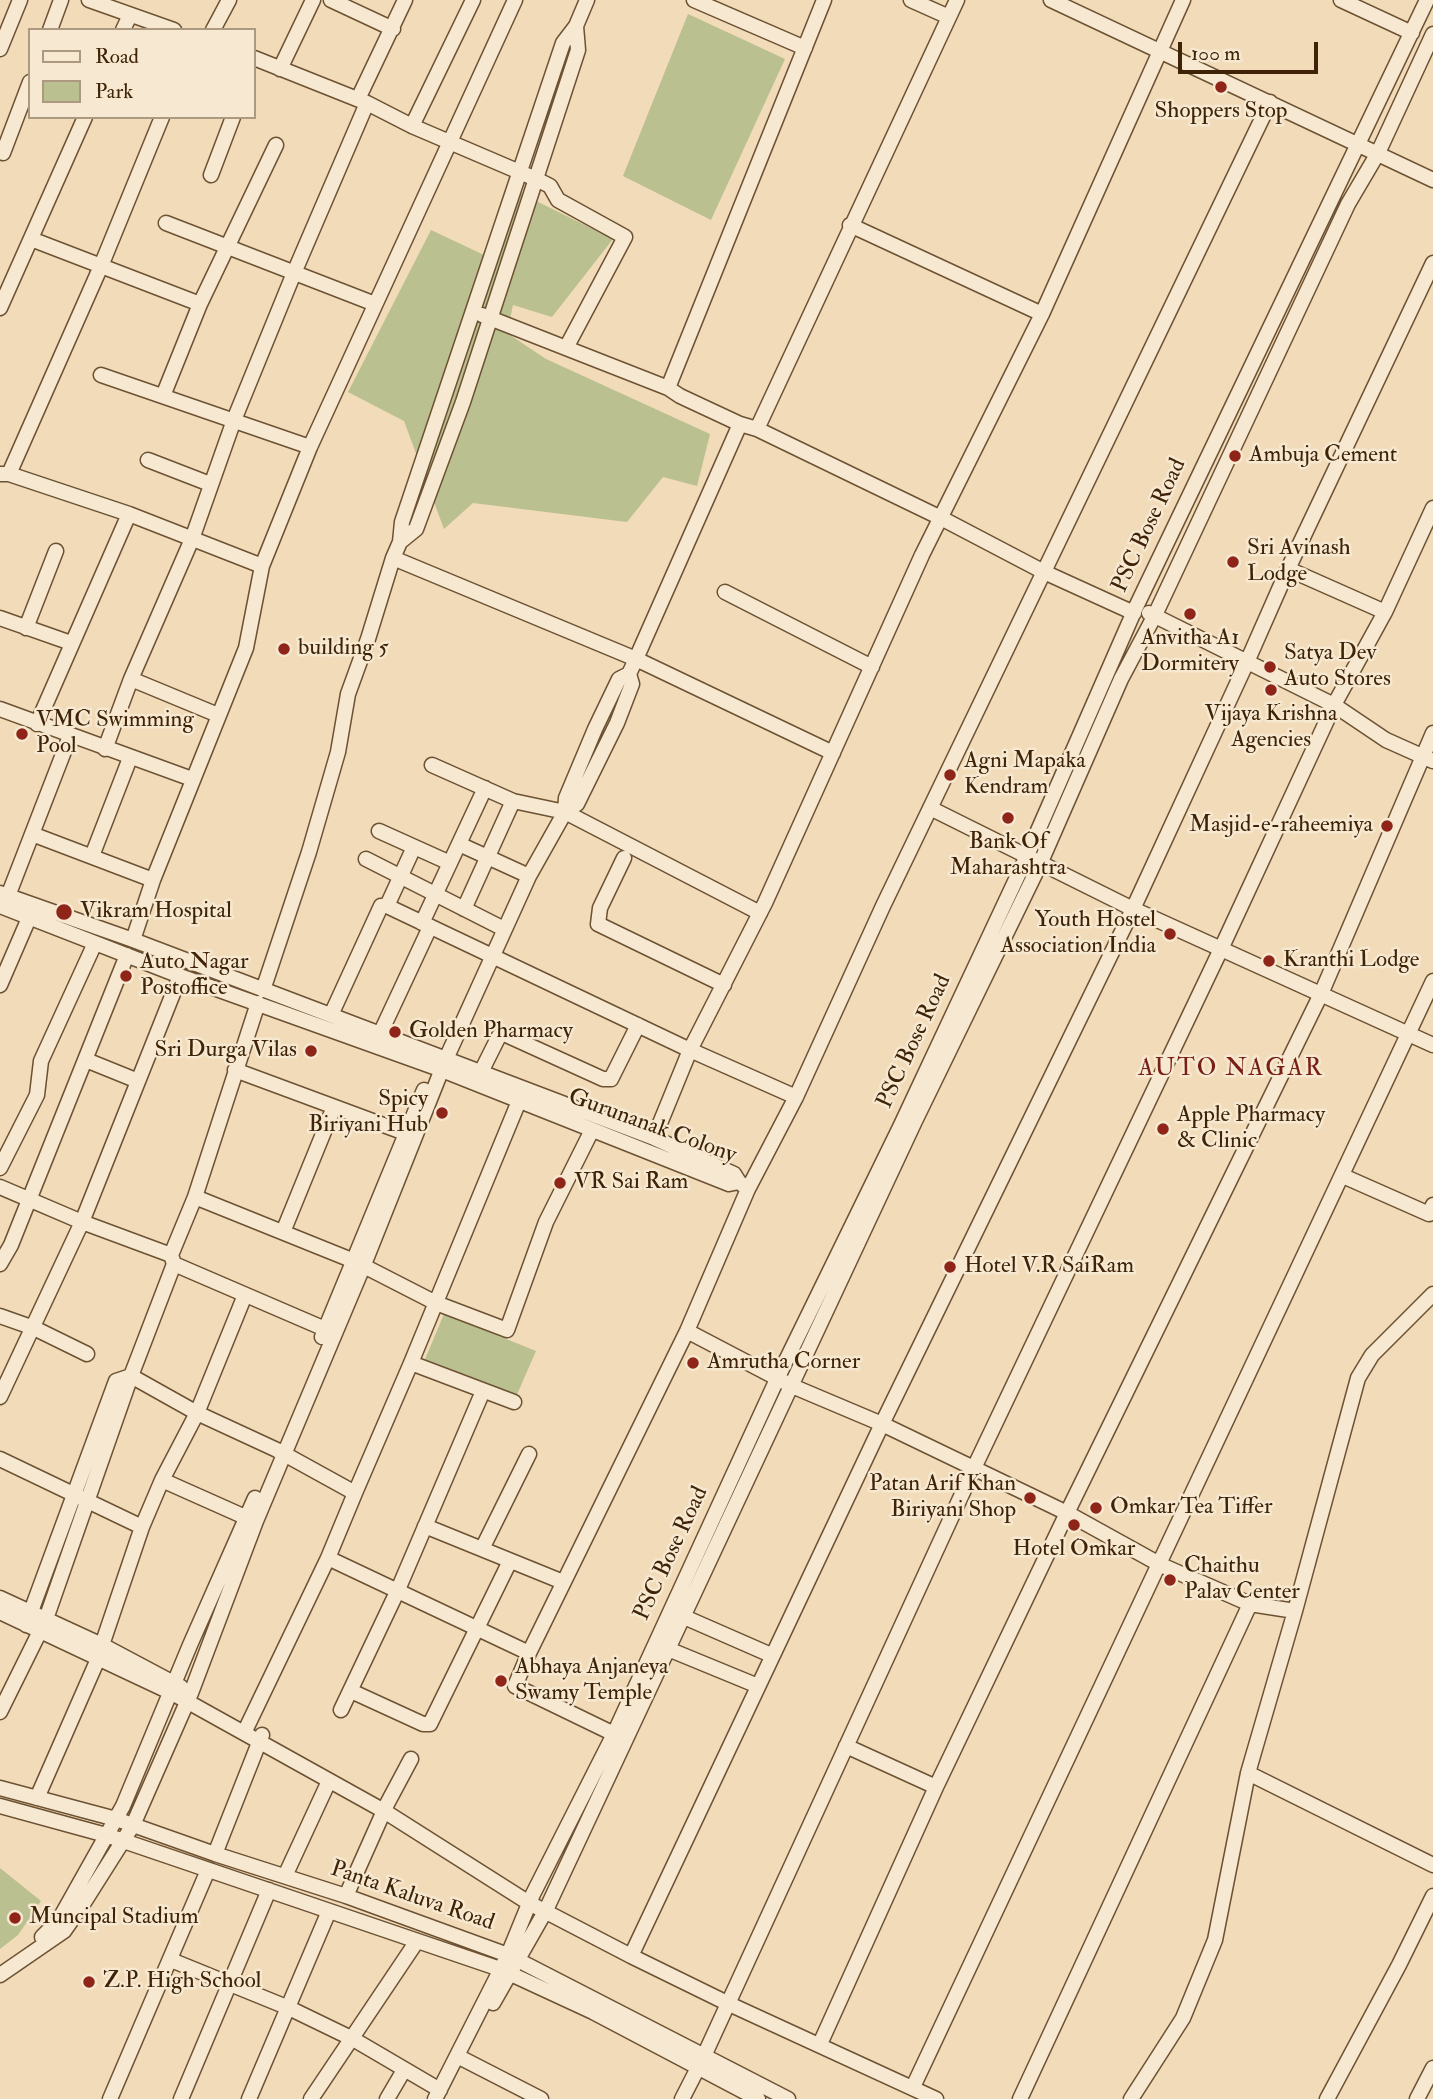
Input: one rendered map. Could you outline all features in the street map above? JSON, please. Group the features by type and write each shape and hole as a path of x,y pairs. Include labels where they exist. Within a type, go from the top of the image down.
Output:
{"street":[{"path":"0,50 20,0"},
{"path":"51,28 61,0"},
{"path":"89,0 168,28"},
{"path":"214,28 229,0"},
{"path":"280,69 313,0"},
{"path":"331,0 393,29"},
{"path":"105,749 131,679 192,539 234,420 405,0"},
{"path":"412,126 473,0"},
{"path":"0,1264 11,1245 102,1015 132,957 153,880 246,648 262,566 310,447 515,0"},
{"path":"0,1712 82,1497 114,1384 131,1376 195,1197 309,852 338,752 348,694 400,542 402,522 564,43 576,26 587,0"},
{"path":"694,0 806,48"},
{"path":"668,388 824,0"},
{"path":"911,0 949,16"},
{"path":"757,429 957,0"},
{"path":"1051,0 1433,180"},
{"path":"654,1138 690,1050 760,913 941,518 1042,314 1183,0"},
{"path":"1341,0 1412,33"},
{"name":"PSC Bose Road","path":"439,2096 514,1957 545,1910 668,1649 678,1614 778,1377 907,1113 1026,858 1135,610 1427,0"},
{"path":"124,28 130,15"},
{"path":"400,542 416,529 463,402 578,50 576,26"},
{"name":"PSC Bose Road","path":"514,1957 531,1898 792,1386 915,1121 1040,864 1121,680 1155,615 1348,204 1378,153 1433,34"},
{"path":"256,61 363,101 412,126 536,179 550,186 558,200 625,237 566,348"},
{"path":"3,153 28,87"},
{"path":"614,1734 515,1686 528,1653 687,1331 744,1186 796,1097 930,808 1270,102"},
{"path":"0,308 84,119"},
{"path":"161,119 101,266 5,474 129,514 262,566"},
{"path":"211,175 232,119"},
{"path":"163,396 200,304 276,145"},
{"path":"166,223 375,304"},
{"path":"850,225 1042,314"},
{"path":"31,239 200,304"},
{"path":"631,1956 882,1424 1133,909 1288,569 1433,263"},
{"path":"474,312 668,388 941,518 1044,572 1135,610 1155,615 1334,705 1386,740 1427,758"},
{"path":"101,375 310,447"},
{"path":"358,1264 405,1133 492,957 528,876 565,812 577,804 617,723 632,684 629,674 740,424"},
{"path":"148,460 210,484"},
{"path":"682,2099 974,1468 1222,949 1334,705 1385,612 1433,508"},
{"path":"37,724 129,514"},
{"path":"26,628 56,551"},
{"path":"393,558 636,659 833,753"},
{"path":"1288,569 1385,612"},
{"path":"725,592 872,667"},
{"path":"0,618 71,643"},
{"path":"131,679 218,715"},
{"path":"0,709 192,779"},
{"path":"820,2044 936,1787 1321,994 1427,758 1433,733"},
{"path":"3,898 33,834 70,736"},
{"path":"92,856 130,758"},
{"path":"432,765 513,801 565,812 760,913"},
{"path":"380,1034 426,925 435,894 485,788"},
{"path":"464,909 513,801"},
{"path":"930,808 1133,909 1433,1045"},
{"path":"379,831 450,863"},
{"path":"33,834 153,880"},
{"path":"458,844 528,876"},
{"path":"387,906 414,847"},
{"path":"624,858 600,908 598,924 724,985"},
{"path":"366,859 504,929"},
{"name":"Gurunanak Colony","path":"3,898 29,918 180,976 331,1015 380,1034 519,1101 729,1184 744,1186"},
{"name":"Gurunanak Colony","path":"3,898 137,942 261,996 440,1063 481,1072 654,1138 734,1174 744,1186"},
{"path":"331,1015 381,906 387,906 690,1050 796,1097"},
{"path":"0,985 29,918"},
{"path":"0,1168 37,1095 41,1061 95,943"},
{"path":"0,1397 82,1222 180,976"},
{"path":"913,2087 1433,981"},
{"path":"481,1072 499,1036 504,1034 603,1080 611,1079 638,1025"},
{"path":"86,1060 138,1081"},
{"path":"0,1965 43,1937 59,1920 116,1819 280,1452 440,1063"},
{"path":"235,1070 405,1133"},
{"path":"246,1730 328,1558 519,1101"},
{"path":"283,1232 334,1107"},
{"path":"195,1197 358,1264 436,1303 507,1330 546,1222 592,1130"},
{"path":"1343,1176 1429,1214 1433,1205"},
{"path":"0,1187 173,1260 329,1331"},
{"path":"1131,2099 1183,2018 1215,1940 1248,1773 1295,1611 1357,1378 1372,1355 1433,1294"},
{"path":"37,1798 100,1652 142,1527 162,1480 197,1413 245,1295"},
{"path":"0,1316 34,1328 88,1354"},
{"path":"687,1331 792,1386 882,1424 1067,1513 1161,1564 1250,1604 1295,1611"},
{"path":"411,1363 514,1402"},
{"path":"131,1376 197,1413 280,1452 355,1493"},
{"path":"341,1710 397,1592 483,1391"},
{"path":"482,1549 528,1454"},
{"path":"0,1459 142,1527"},
{"path":"162,1480 251,1519"},
{"path":"0,1976 64,1930 133,1825 189,1697 251,1519"},
{"path":"425,1526 563,1582"},
{"path":"328,1558 528,1653"},
{"path":"351,1691 423,1724 430,1724 510,1561"},
{"path":"0,1598 36,1622 174,1688 386,1808 531,1898 545,1910 727,2003 936,2099"},
{"path":"1020,2099 1250,1604"},
{"path":"0,1612 36,1622"},
{"path":"678,1614 772,1655"},
{"path":"668,1649 758,1686"},
{"path":"261,1738 329,1781 386,1808"},
{"path":"215,1854 261,1738"},
{"path":"846,1746 936,1787"},
{"path":"346,1896 411,1759"},
{"path":"1248,1773 1433,1865"},
{"path":"285,1876 329,1781"},
{"name":"Panta Kaluva Road","path":"0,1788 116,1819 346,1896 514,1957 701,2062 758,2099"},
{"name":"Panta Kaluva Road","path":"0,1806 106,1835 506,1972 788,2099"},
{"path":"110,2099 208,1870"},
{"path":"181,2099 269,1891"},
{"path":"1327,2099 1433,1896"},
{"path":"249,2099 329,1911"},
{"path":"311,2099 417,1941"},
{"path":"171,1960 289,2008 353,2039 404,2070 439,2096"},
{"name":"PSC Bose Road","path":"439,2096 463,2059 506,1972"},
{"path":"463,2059 541,2099"},
{"path":"1417,2099 1433,2068"},
{"path":"387,2099 404,2070"}],"green space":[{"path":"688,14 785,59 711,220 623,176"},
{"path":"510,188 613,239 552,317 513,305 507,333 546,359 710,434 697,486 663,477 627,522 473,503 444,529 404,421 348,392 431,230 484,255"},
{"path":"444,1314 536,1351 515,1399 423,1364"},
{"name":"Muncipal Stadium","path":"0,1868 41,1901 18,1935 0,1949"}],"place":[{"name":"Shoppers Stop","path":"1221,87"},
{"name":"Ambuja Cement","path":"1235,456"},
{"name":"Sri Avinash Lodge","path":"1233,562"},
{"name":"Anvitha A1 Dormitery","path":"1190,614"},
{"name":"building 5","path":"284,649"},
{"name":"Satya Dev Auto Stores","path":"1270,667"},
{"name":"Vijaya Krishna Agencies","path":"1271,690"},
{"name":"VMC Swimming Pool","path":"22,734"},
{"name":"Agni Mapaka Kendram","path":"950,775"},
{"name":"Bank Of Maharashtra","path":"1008,818"},
{"name":"Masjid-e-raheemiya","path":"1387,826"},
{"name":"Vikram Hospital","path":"64,912"},
{"name":"Youth Hostel Association India","path":"1170,934"},
{"name":"Kranthi Lodge","path":"1269,961"},
{"name":"Auto Nagar Postoffice","path":"126,976"},
{"name":"Golden Pharmacy","path":"395,1032"},
{"name":"Sri Durga Vilas","path":"311,1051"},
{"name":"Spicy Biriyani Hub","path":"442,1113"},
{"name":"Apple Pharmacy & Clinic","path":"1163,1129"},
{"name":"VR Sai Ram","path":"560,1183"},
{"name":"Hotel V.R SaiRam","path":"950,1267"},
{"name":"Amrutha Corner","path":"693,1363"},
{"name":"Patan Arif Khan Biriyani Shop","path":"1030,1498"},
{"name":"Omkar Tea Tiffer","path":"1096,1508"},
{"name":"Hotel Omkar","path":"1074,1525"},
{"name":"Chaithu Palav Center","path":"1170,1580"},
{"name":"Abhaya Anjaneya Swamy Temple","path":"501,1681"},
{"name":"Muncipal Stadium","path":"15,1918"},
{"name":"Z.P. High School","path":"89,1982"}],"district":[{"name":"AUTO NAGAR","path":"1231,1070"}]}
